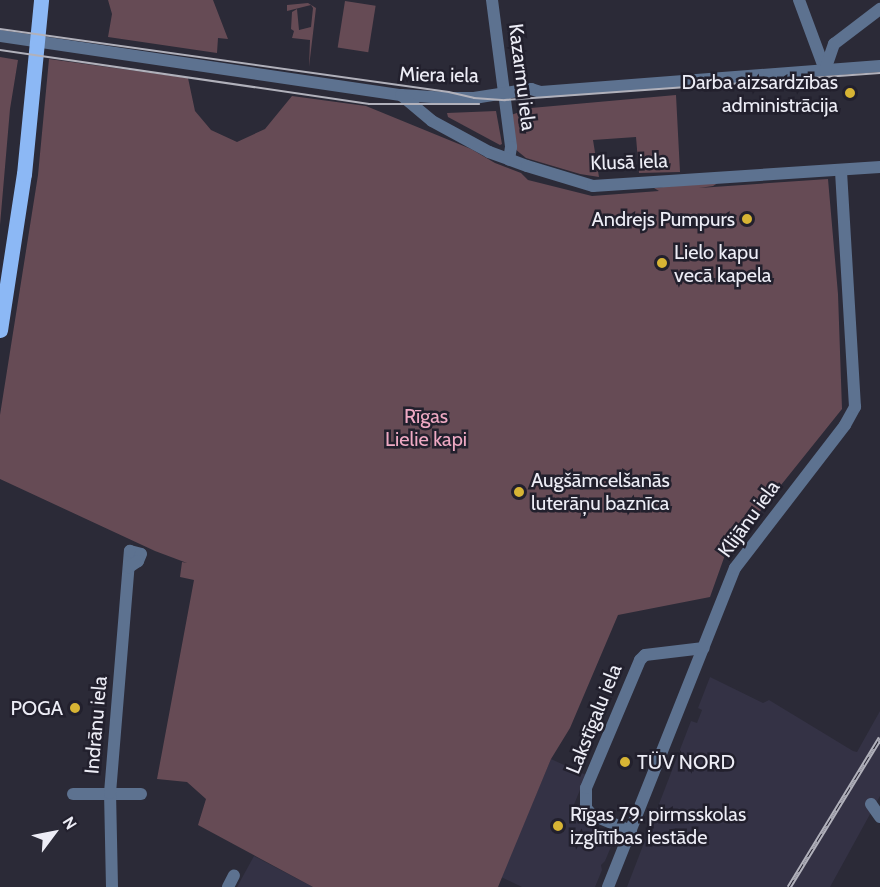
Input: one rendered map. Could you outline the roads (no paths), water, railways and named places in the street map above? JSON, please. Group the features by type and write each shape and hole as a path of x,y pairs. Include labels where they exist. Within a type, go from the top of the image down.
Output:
{"main road":[{"path":"0,330 24,174 41,0"}],"street":[{"name":"Kazarmu iela","path":"492,0 511,147 509,160"},
{"path":"799,0 825,70"},
{"path":"825,70 834,44 880,9"},
{"name":"Miera iela","path":"0,36 401,95 465,98 504,93 880,66"},
{"name":"Klusā iela","path":"401,95 432,121 509,160 593,186 880,167"},
{"name":"Klijānu iela","path":"608,887 735,568 845,425 855,407 841,170"},
{"name":"Indrānu iela","path":"112,887 110,793 129,567"},
{"name":"Lakstīgalu iela","path":"631,831 592,816 586,808 586,788 640,660 645,655 704,648"},
{"path":"73,794 141,794"},
{"path":"871,804 880,817"},
{"path":"228,887 234,875"}],"tram line":[{"path":"0,29 449,92 474,98 505,100 880,73"},
{"path":"0,50 369,104 479,104"}],"railway":[{"path":"789,887 880,738"}],"place":[{"name":"Darba aizsardzības administrācija","path":"850,93"},
{"name":"Andrejs Pumpurs","path":"747,219"},
{"name":"Lielo kapu vecā kapela","path":"662,263"},
{"name":"Augšāmcelšanās luterāņu baznīca","path":"519,492"},
{"name":"POGA","path":"75,708"},
{"name":"TÜV NORD","path":"625,762"},
{"name":"Rīgas 79. pirmsskolas izglītības iestāde","path":"558,826"}],"park label":[{"name":"Rīgas Lielie kapi","path":"426,428"}]}
